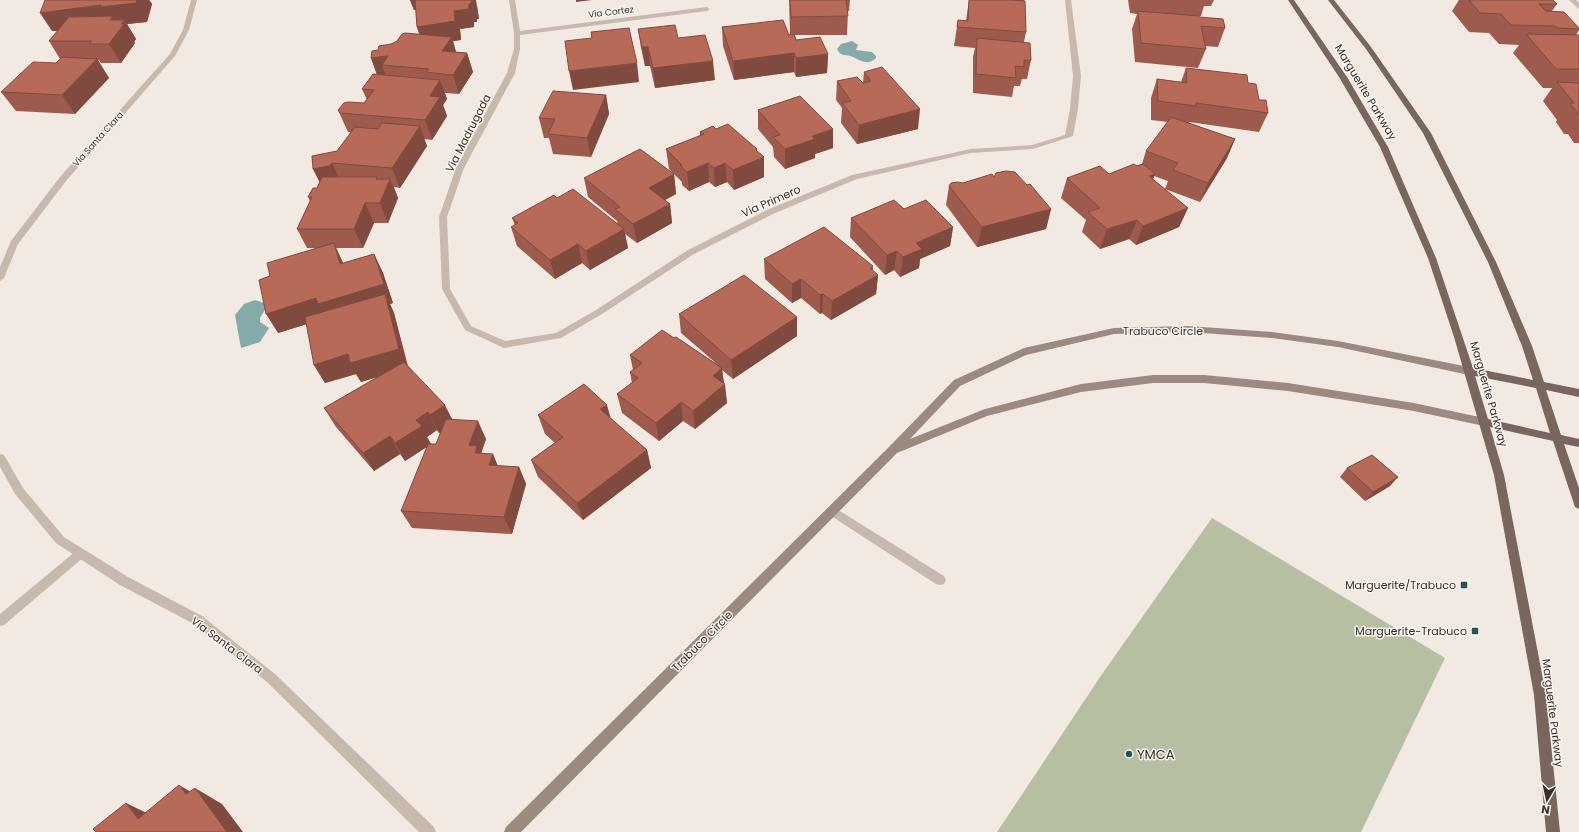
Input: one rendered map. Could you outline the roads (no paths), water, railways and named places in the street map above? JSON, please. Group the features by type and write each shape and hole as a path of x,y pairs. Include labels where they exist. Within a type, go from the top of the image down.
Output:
{"main road":[{"name":"Marguerite Parkway","path":"1291,0 1343,77 1384,147 1432,258 1459,337 1500,475 1540,694 1553,832"},
{"name":"Marguerite Parkway","path":"1331,0 1369,48 1427,133 1492,262 1527,346 1579,504"},
{"path":"1469,371 1579,393"},
{"path":"1484,422 1579,443"}],"street":[{"name":"Via Santa Clara","path":"0,278 14,243 63,179 173,55 186,30 194,0"},
{"name":"Via Madrugada","path":"504,345 468,328 446,289 443,217 460,168 511,73 517,49 517,33 512,0"},
{"name":"Via Primero","path":"504,345 558,336 599,312 691,252 772,211 856,177 971,151 1033,147 1069,136 1074,109 1077,76 1068,0"},
{"path":"1572,0 1579,7"},
{"name":"Via Cortez","path":"517,33 708,9"},
{"name":"Trabuco Circle","path":"511,832 893,450 957,383 1024,352 1114,330 1188,329 1272,335 1338,344 1469,371"},
{"name":"Trabuco Circle","path":"893,450 993,411 1081,388 1153,380 1204,379 1288,386 1414,407 1484,422"},
{"name":"Via Santa Clara","path":"0,458 23,497 60,540 124,581 198,620 265,673 429,832"},
{"path":"832,511 940,580"},
{"path":"0,621 80,554"}],"water":[{"path":"852,41 858,45 856,50 872,52 876,58 870,62 864,62 838,52 837,49 841,44"},
{"path":"255,300 264,303 266,308 260,318 260,322 269,328 260,342 241,348 235,315 244,304"}],"place":[{"name":"Marguerite/Trabuco","path":"1464,585"},
{"name":"Marguerite-Trabuco","path":"1475,631"},
{"name":"YMCA","path":"1129,754"}]}
